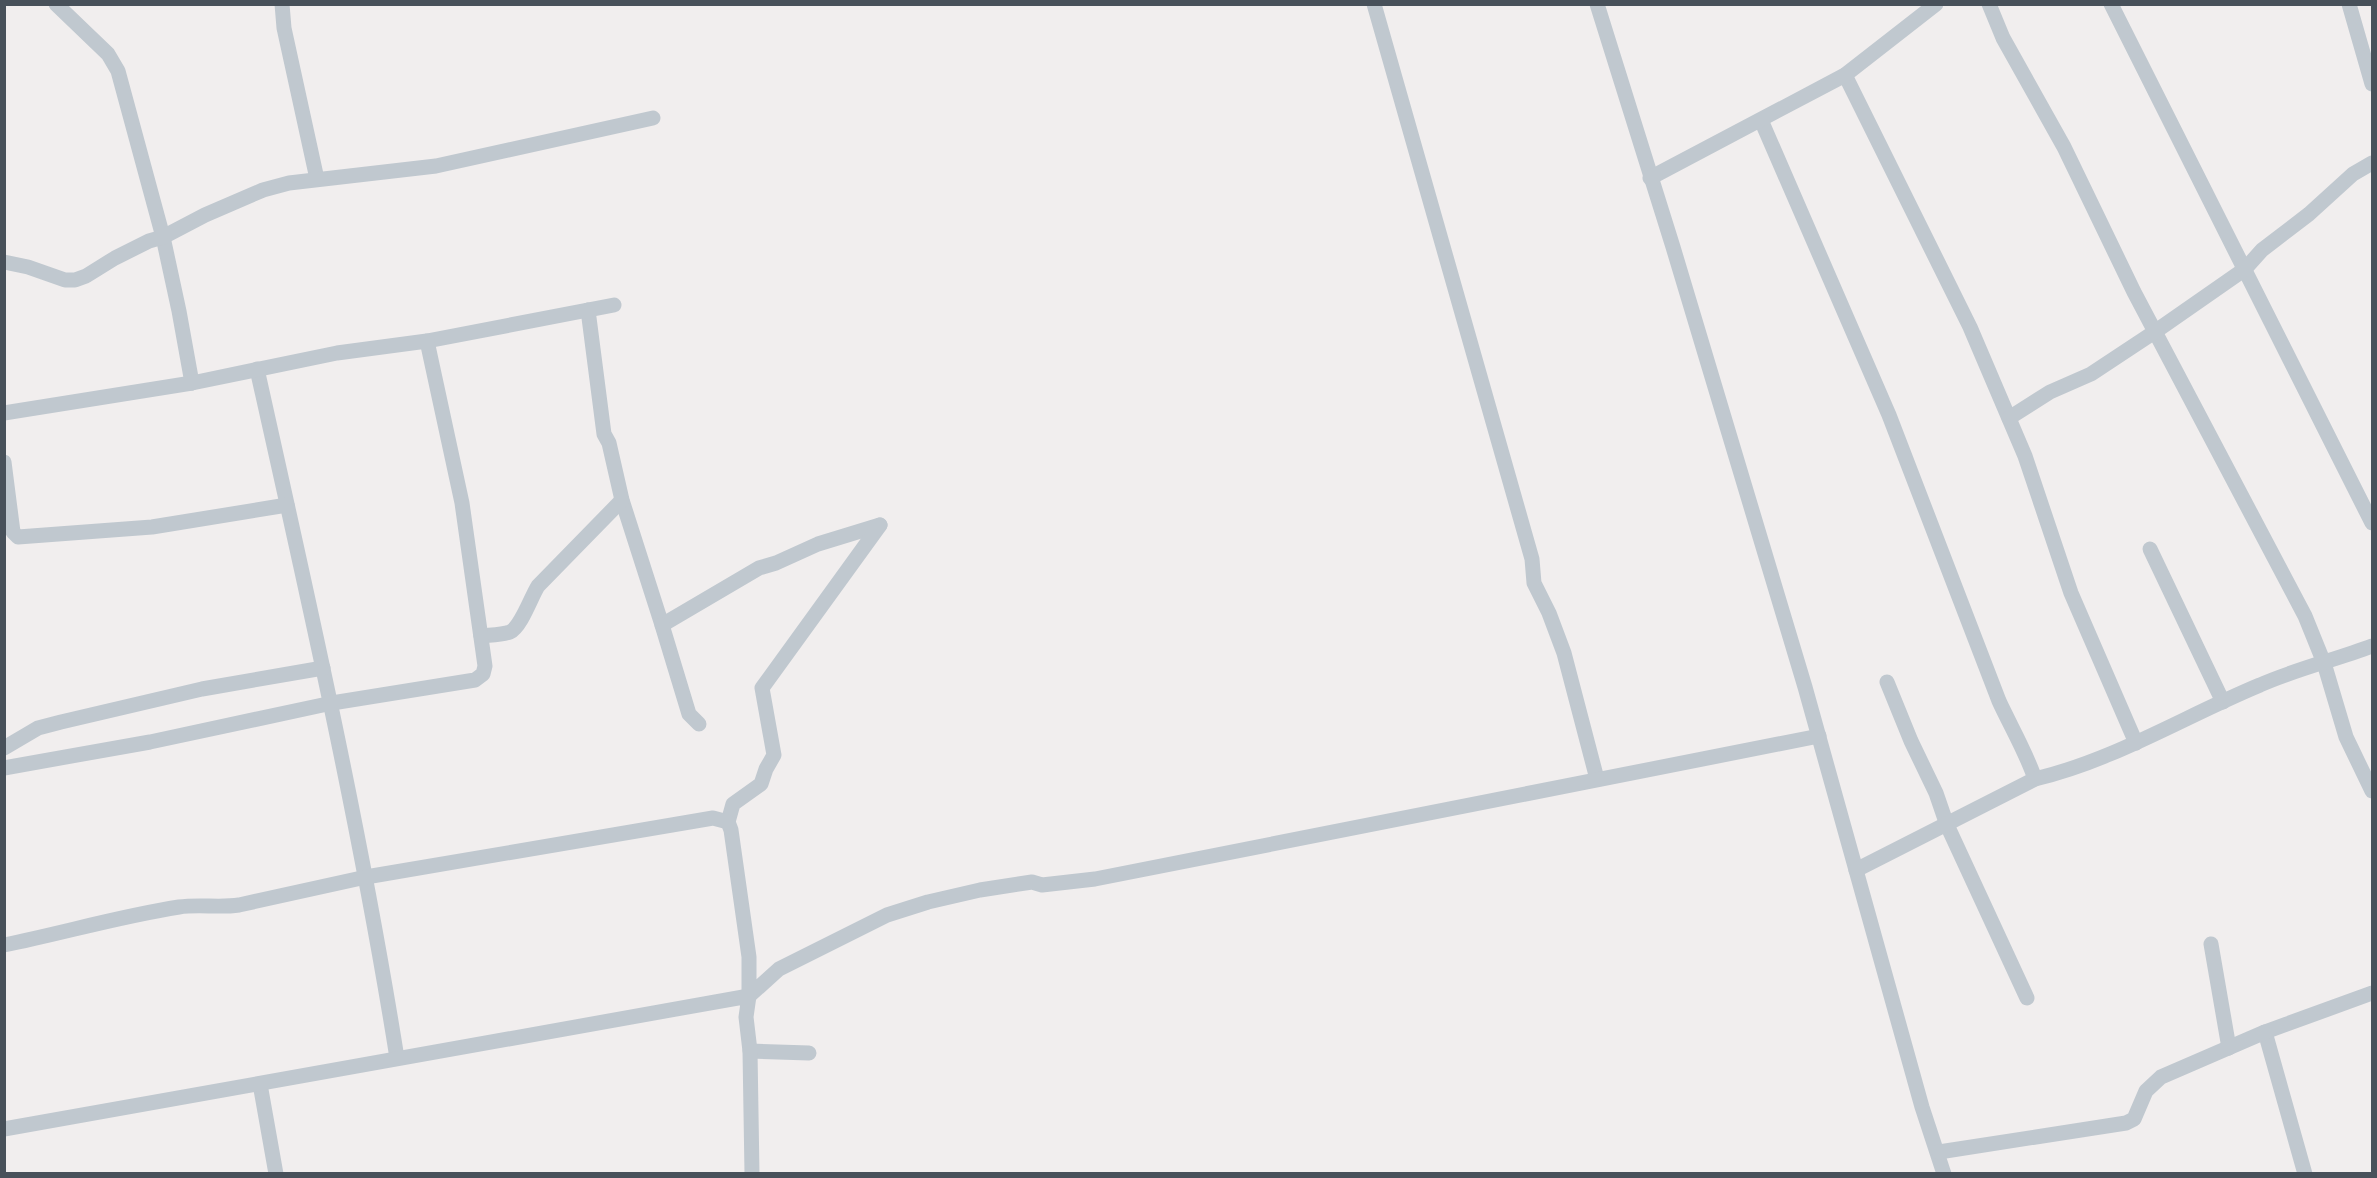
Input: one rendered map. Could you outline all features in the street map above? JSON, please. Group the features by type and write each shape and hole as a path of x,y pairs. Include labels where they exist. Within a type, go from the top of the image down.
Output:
{"street":[{"path":"56,4 108,54 118,71 163,237 192,383"},
{"path":"282,4 284,28 317,180"},
{"path":"1374,4 1532,559 1534,583 1549,613 1564,653 1597,779"},
{"path":"1597,4 1819,736 1922,1107 1939,1152 1944,1173"},
{"path":"1650,178 1845,75 1936,4"},
{"path":"1989,4 2003,38 2064,147 2134,292 2284,575 2324,663 2346,737 2373,791"},
{"path":"2111,4 2373,523"},
{"path":"2349,4 2373,84"},
{"path":"1845,75 1970,327 2025,456 2072,593 2136,743"},
{"path":"4,262 28,267 65,280 75,280 132,249 263,190 289,183 436,166 652,118"},
{"path":"1761,120 1889,415 1999,701 2015,738 2028,758 2035,779"},
{"path":"2009,418 2050,392 2091,374 2156,331 2245,268 2262,250 2309,214 2353,174 2373,164"},
{"path":"4,413 192,383 337,353 426,341 614,305"},
{"path":"588,310 603,427 622,500 689,714 699,723"},
{"path":"4,768 150,742 332,703 475,680 483,674 485,666 462,503 426,341"},
{"path":"257,369 332,703 366,877 397,1058"},
{"path":"4,462 13,531 18,537 152,527 287,505"},
{"path":"481,636 513,631 538,586 622,500"},
{"path":"662,625 759,568 818,544 880,525 762,688 774,755 761,784 733,804 728,822 749,957 749,996 746,1017 750,1051 752,1173"},
{"path":"2150,549 2223,702"},
{"path":"1856,870 2035,779 2073,769 2136,743 2260,685 2373,646"},
{"path":"4,748 38,728 61,722 202,689 323,668"},
{"path":"1887,682 1911,741 1936,793 1947,825 2027,998"},
{"path":"4,1129 749,996 779,969 886,915 928,902 980,890 1032,882 1042,885 1095,879 1819,736"},
{"path":"4,945 143,913 183,907 221,908 366,877 713,818 728,822"},
{"path":"2211,944 2229,1048"},
{"path":"1939,1152 2126,1123 2134,1119 2146,1091 2161,1077 2265,1032 2373,993"},
{"path":"2265,1032 2305,1173"},
{"path":"750,1051 809,1053"},
{"path":"260,1084 276,1173"}]}
